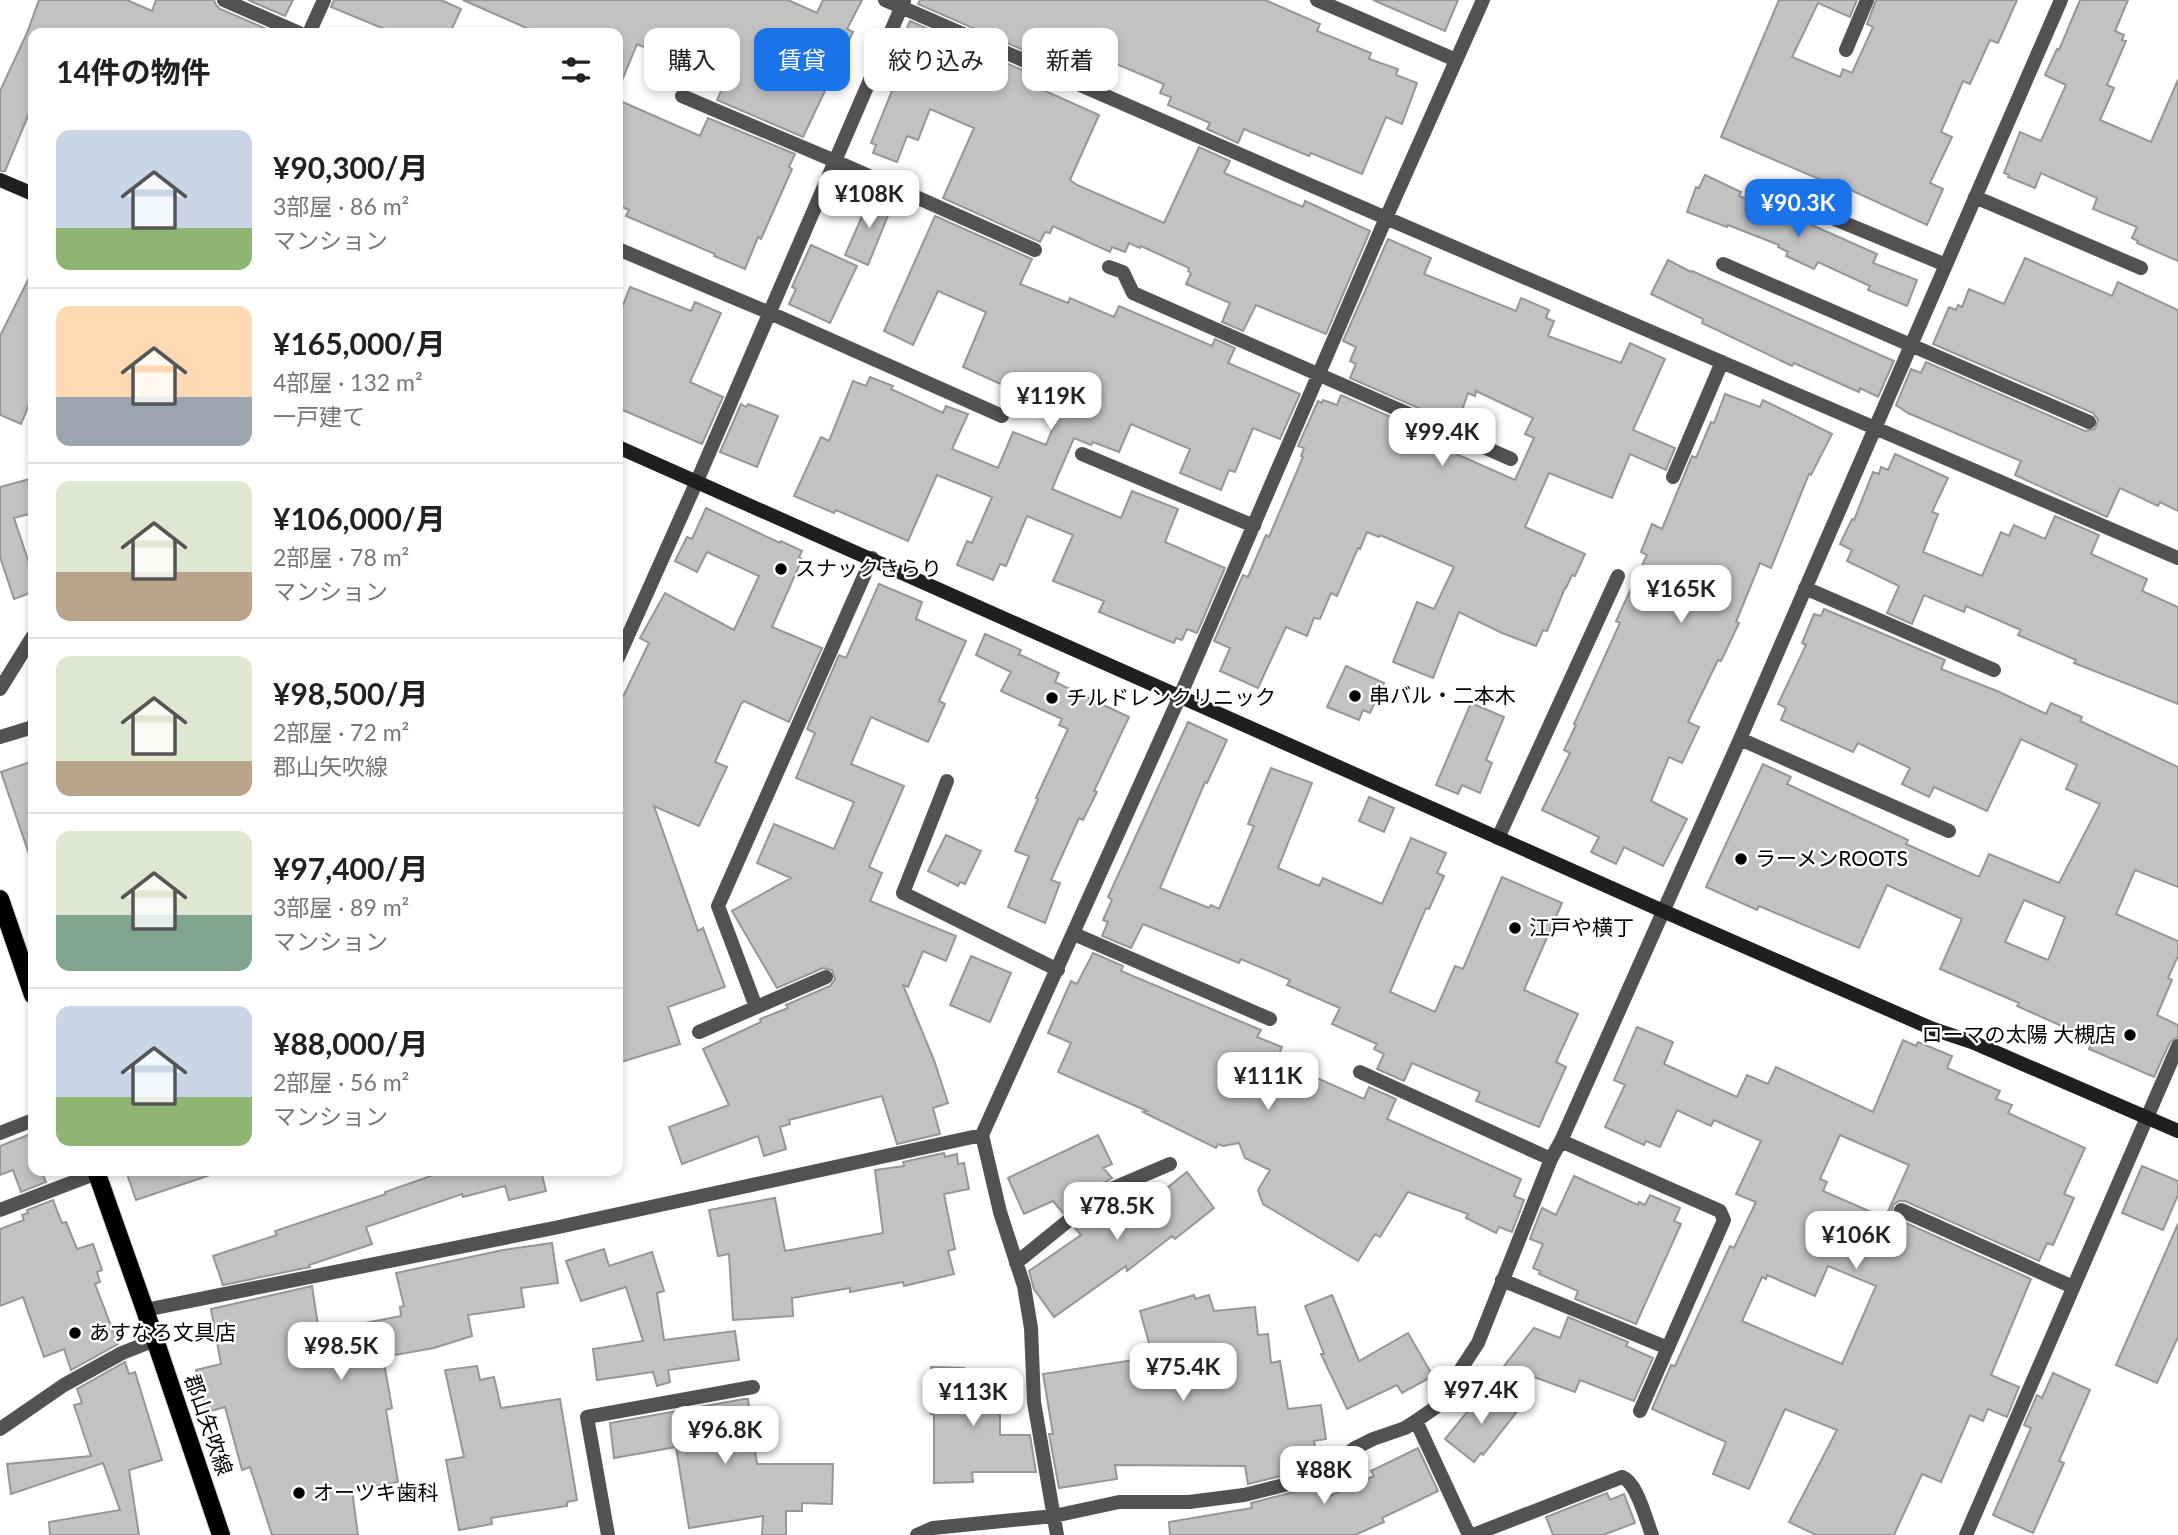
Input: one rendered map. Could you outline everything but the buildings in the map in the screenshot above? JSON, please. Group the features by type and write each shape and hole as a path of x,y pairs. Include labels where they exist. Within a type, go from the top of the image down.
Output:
{"main road":[{"path":"0,899 27,955"},
{"name":"郡山矢吹線","path":"97,1176 221,1535"}],"street":[{"path":"224,0 288,28"},
{"path":"311,28 324,0"},
{"path":"885,0 903,4 1386,218 2178,558"},
{"path":"1317,0 1456,60"},
{"path":"1056,1535 1034,1402 1031,1328 1024,1286 1000,1212 982,1135 1180,696 1483,0"},
{"path":"1846,50 1867,0"},
{"path":"917,1535 933,1528 1054,1517 1119,1502 1189,1502 1244,1494 1300,1481 1322,1473 1354,1448 1416,1421 1436,1407 1478,1343 1551,1159 1740,739 2061,0"},
{"path":"623,647 903,4"},
{"path":"682,96 1035,250"},
{"path":"0,180 28,192"},
{"path":"1975,197 2141,268"},
{"path":"1796,203 1946,265"},
{"path":"623,251 1002,416"},
{"path":"1723,264 2089,422"},
{"path":"1109,267 1123,272 1133,293 1511,459"},
{"path":"1673,477 1722,362"},
{"path":"623,449 1663,911 1933,1029 1972,1042 2178,1131"},
{"path":"1082,454 1254,526"},
{"path":"755,1007 718,906 872,558"},
{"path":"1498,838 1618,576"},
{"path":"1805,588 1994,670"},
{"path":"0,689 28,644"},
{"path":"0,737 28,729"},
{"path":"1740,739 1949,831"},
{"path":"947,781 903,893 1058,970"},
{"path":"1074,934 1270,1019"},
{"path":"699,1032 826,977"},
{"path":"1966,1535 2178,1046"},
{"path":"1360,1072 1551,1159"},
{"path":"0,1133 28,1122"},
{"path":"145,1310 554,1228 982,1135"},
{"path":"1561,1141 1720,1211 1724,1220 1640,1411"},
{"path":"1016,1263 1095,1199 1109,1190 1170,1164"},
{"path":"0,1210 86,1176"},
{"path":"1901,1210 2073,1287"},
{"path":"1502,1280 1668,1348"},
{"path":"0,1429 64,1385 122,1353 155,1340"},
{"path":"608,1535 587,1417 753,1387"},
{"path":"1416,1421 1471,1535 1622,1477 1629,1479 1652,1535"}],"place":[{"name":"スナックきらり","path":"781,569"},
{"name":"串バル・二本木","path":"1355,696"},
{"name":"チルドレンクリニック","path":"1052,698"},
{"name":"ラーメンROOTS","path":"1741,859"},
{"name":"江戸や横丁","path":"1515,928"},
{"name":"ローマの太陽 大槻店","path":"2130,1035"},
{"name":"あすなろ文具店","path":"75,1333"},
{"name":"オーツキ歯科","path":"299,1493"}]}
